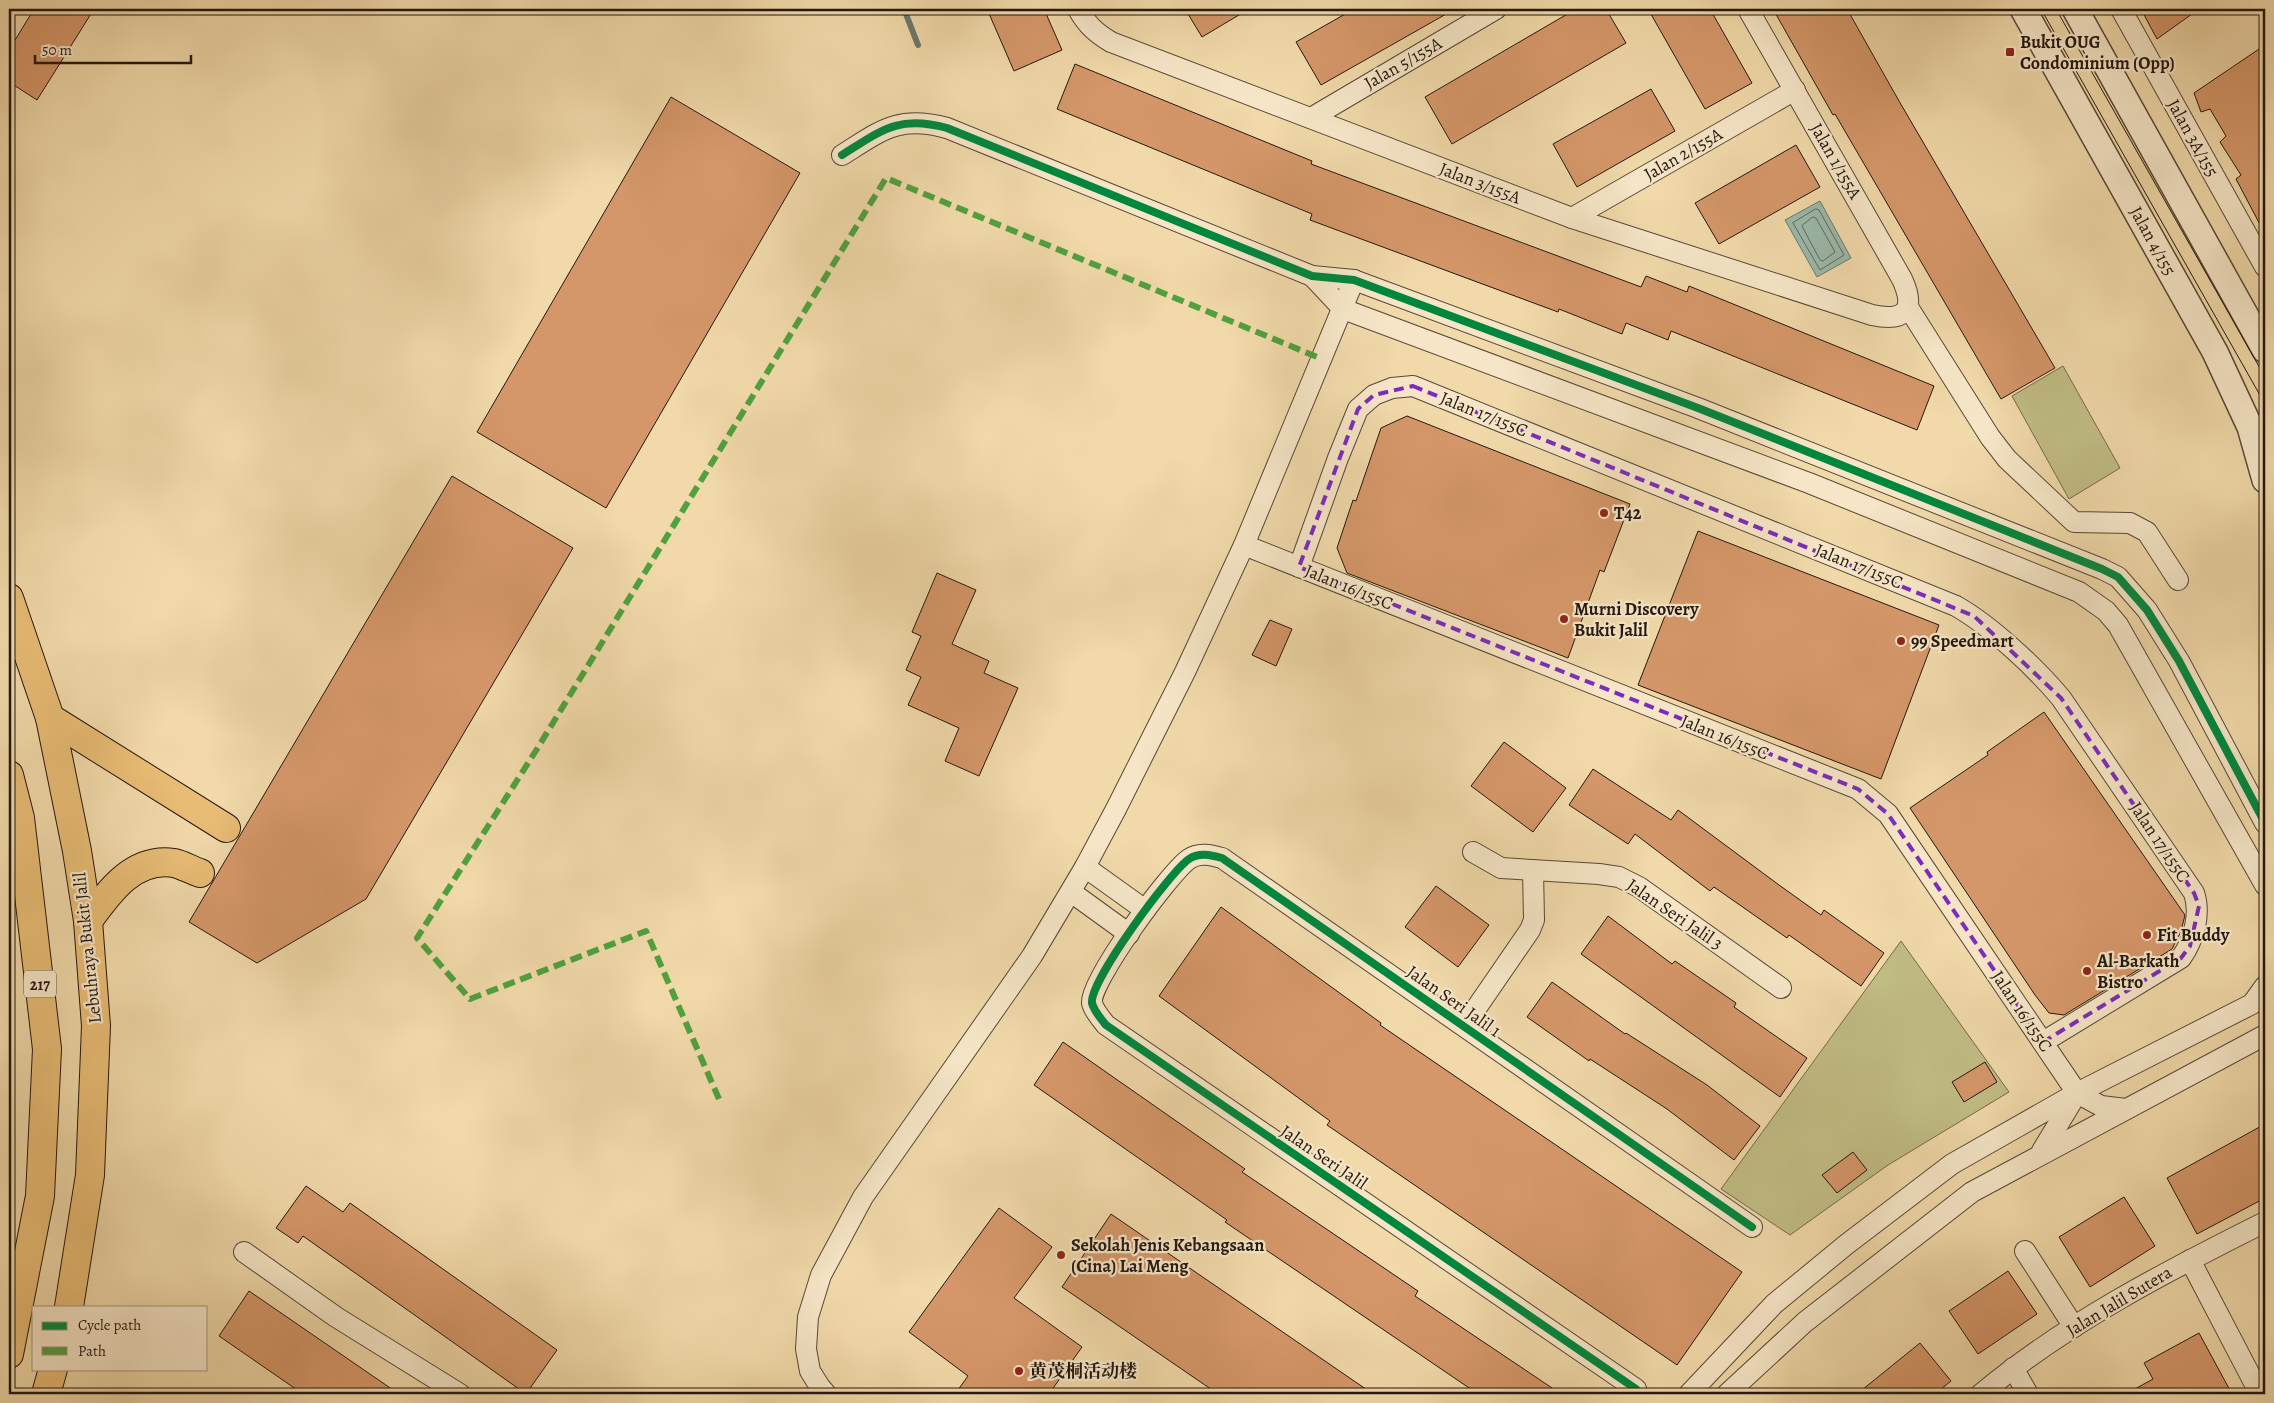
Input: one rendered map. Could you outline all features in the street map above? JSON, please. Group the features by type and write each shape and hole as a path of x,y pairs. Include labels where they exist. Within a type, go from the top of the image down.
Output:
{"highway":[{"name":"Lebuhraya Bukit Jalil","path":"9,598 50,718 77,851 88,922 96,1026 90,1175 69,1306"},
{"path":"50,718 226,828"},
{"name":"217","path":"9,775 20,818 47,1048 40,1196 26,1276 9,1354"},
{"path":"88,922 109,892 132,872 156,862 176,864 200,873"},
{"path":"9,1308 26,1276"},
{"path":"46,1394 53,1370"}],"street":[{"name":"Jalan 3/155A","path":"1078,9 1086,23 1096,33 1111,42 1572,218 1872,315 1886,318 1904,311"},
{"name":"Jalan 5/155A","path":"1311,118 1496,9"},
{"name":"Jalan 1/155A","path":"1748,9 1902,279 1909,294 1904,311"},
{"name":"Jalan 4/155","path":"2023,9 2215,352 2250,427 2265,480"},
{"path":"2075,9 2265,350"},
{"name":"Jalan 3A/155","path":"2121,9 2265,267"},
{"name":"Jalan 2/155A","path":"1572,218 1795,90"},
{"path":"842,156 887,127 906,123 927,122 947,128 1312,276 1354,280 1698,408 2064,552 2118,577 2147,610 2180,662 2265,823"},
{"path":"1312,276 1343,309 1809,483 2079,592 2106,612 2118,625 2265,885"},
{"path":"826,1394 810,1371 806,1349 808,1318 822,1275 863,1197 1032,956 1085,867 1181,681 1244,545 1354,280"},
{"path":"1904,311 2007,459 2074,522 2130,523 2147,532 2178,580"},
{"name":"Jalan 17/155C","path":"1299,568 1338,458 1358,409 1374,395 1392,388 1413,386 1956,606 1974,616 2046,681 2061,698 2194,893 2199,906 2190,946 2181,958 2043,1042"},
{"name":"Jalan 16/155C","path":"1244,545 1858,789 1888,814 2076,1093"},
{"name":"Jalan Seri Jalil 3","path":"1473,852 1501,868 1619,877 1639,887 1781,988"},
{"name":"Jalan Seri Jalil 1","path":"1145,910 1190,858 1206,854 1222,858 1752,1227"},
{"path":"1085,867 1145,910"},
{"path":"1464,1026 1530,930 1534,920 1533,870"},
{"path":"1071,892 1129,934"},
{"name":"Jalan Seri Jalil","path":"1145,910 1098,980 1093,994 1092,1003 1106,1025 1636,1389"},
{"path":"1689,1394 1774,1304 1847,1244 1952,1164 2076,1093 2252,1004 2265,986"},
{"path":"1729,1393 1805,1322 1888,1255 1972,1192 2265,1035"},
{"path":"2076,1093 2101,1106 2126,1109"},
{"path":"2039,1155 2056,1130 2076,1093"},
{"name":"Jalan Jalil Sutera","path":"1981,1394 2013,1368 2074,1327 2190,1260 2265,1222"},
{"path":"2025,1251 2074,1327"},
{"path":"244,1252 336,1317 460,1394"},
{"path":"2190,1260 2260,1394"},
{"path":"1708,1394 1713,1368"},
{"path":"2013,1368 2028,1394"}],"highlighted area":[{"path":"1413,386 1974,616 2061,698 2194,893 2199,906 2190,946 2181,958 2043,1042 1888,814 1858,789 1299,567 1358,409 1374,395"}],"shaded area":[{"path":"2063,366 2120,468 2069,499 2012,396"},
{"path":"1901,941 2009,1092 1888,1165 1790,1235 1721,1189"}],"water":[{"path":"1820,201 1851,258 1817,277 1785,220"}],"building":[{"path":"34,9 94,9 37,100 9,82 9,50"},
{"path":"987,9 1044,9 1062,50 1014,71"},
{"path":"1185,9 1249,9 1202,37"},
{"path":"1354,9 1455,9 1321,85 1296,42"},
{"path":"1576,9 1606,9 1626,43 1452,144 1425,97"},
{"path":"1648,9 1710,9 1752,83 1705,109"},
{"path":"1773,9 1847,9 2055,368 2001,399 1835,114 1833,115"},
{"path":"2141,9 2199,9 2157,39"},
{"path":"2265,45 2265,234 2236,179 2241,175 2220,142 2226,136 2210,109 2201,112 2194,93"},
{"path":"1075,64 1312,161 1311,164 1641,287 1646,276 1687,292 1689,286 1934,386 1917,430 1671,331 1668,340 1626,323 1622,334 1559,309 1558,312 1310,220 1312,214 1057,109"},
{"path":"1651,89 1675,131 1577,187 1553,144"},
{"path":"671,97 800,173 606,508 477,432"},
{"path":"1796,145 1820,187 1719,244 1695,203"},
{"path":"1407,416 1630,504 1604,572 1600,570 1568,658 1347,573 1337,548 1353,500 1356,501 1381,428"},
{"path":"452,476 573,548 366,899 257,963 189,922"},
{"path":"1698,531 1939,625 1881,779 1638,685"},
{"path":"937,573 976,590 952,644 989,661 984,673 1018,688 979,776 945,761 959,728 908,705 921,677 906,670 921,636 912,632"},
{"path":"1270,620 1292,629 1276,666 1252,655"},
{"path":"2044,712 2185,915 2181,931 2172,949 2064,1015 2049,1013 2035,995 1910,808 1988,755 1987,752"},
{"path":"1504,742 1566,788 1533,832 1471,786"},
{"path":"1593,769 1671,820 1678,810 1821,915 1824,910 1884,953 1861,986 1789,935 1787,938 1714,887 1710,891 1635,834 1628,844 1569,805"},
{"path":"1436,886 1489,925 1458,967 1405,927"},
{"path":"1221,907 1381,1023 1380,1025 1742,1272 1677,1365 1327,1125 1330,1121 1159,996"},
{"path":"1608,916 1672,964 1675,961 1736,1003 1734,1007 1807,1058 1780,1097 1581,954"},
{"path":"1552,982 1625,1034 1707,1085 1760,1126 1734,1160 1667,1109 1590,1059 1589,1061 1527,1017"},
{"path":"1063,1042 1245,1169 1242,1172 1418,1291 1415,1296 1561,1394 1478,1394 1225,1222 1227,1220 1034,1085"},
{"path":"1985,1062 1997,1082 1964,1102 1952,1082"},
{"path":"2265,1124 2265,1198 2197,1234 2167,1178"},
{"path":"1853,1152 1867,1170 1837,1193 1822,1175"},
{"path":"306,1186 343,1212 350,1203 557,1350 526,1394 303,1236 298,1243 276,1228"},
{"path":"2124,1197 2155,1246 2090,1287 2059,1237"},
{"path":"999,1208 1052,1247 1014,1298 1082,1347 1049,1394 955,1394 968,1376 909,1332"},
{"path":"1111,1214 1373,1394 1218,1394 1062,1287"},
{"path":"2008,1271 2037,1314 1978,1354 1949,1311"},
{"path":"249,1291 399,1394 303,1394 219,1336"},
{"path":"2199,1333 2232,1394 2126,1394 2153,1379 2144,1363"},
{"path":"1920,1343 1951,1381 1935,1394 1857,1394"}],"waterway":[{"path":"904,9 918,45"}],"tram line":[{"path":"2041,9 2265,404"},
{"path":"2056,9 2265,377"}],"marked path":[{"path":"719,1099 646,931 470,999 417,938 537,749 886,178 1322,359"}],"cycle path":[{"path":"842,155 868,138 891,127 916,123 947,128 1312,276 1354,280 1698,408 2102,569 2118,577 2147,610 2179,661 2265,823"},
{"path":"1636,1389 1106,1025 1092,1003 1095,991 1103,973 1132,928 1165,884 1189,859 1201,855 1222,858 1752,1227"}],"place":[{"name":"Bukit OUG Condominium (Opp)","path":"2010,52"},
{"name":"T42","path":"1604,513"},
{"name":"Murni Discovery Bukit Jalil","path":"1564,619"},
{"name":"99 Speedmart","path":"1901,641"},
{"name":"Fit Buddy","path":"2147,935"},
{"name":"Al-Barkath Bistro","path":"2087,971"},
{"name":"Sekolah Jenis Kebangsaan (Cina) Lai Meng","path":"1061,1255"},
{"name":"黄茂桐活动楼","path":"1019,1371"}]}
